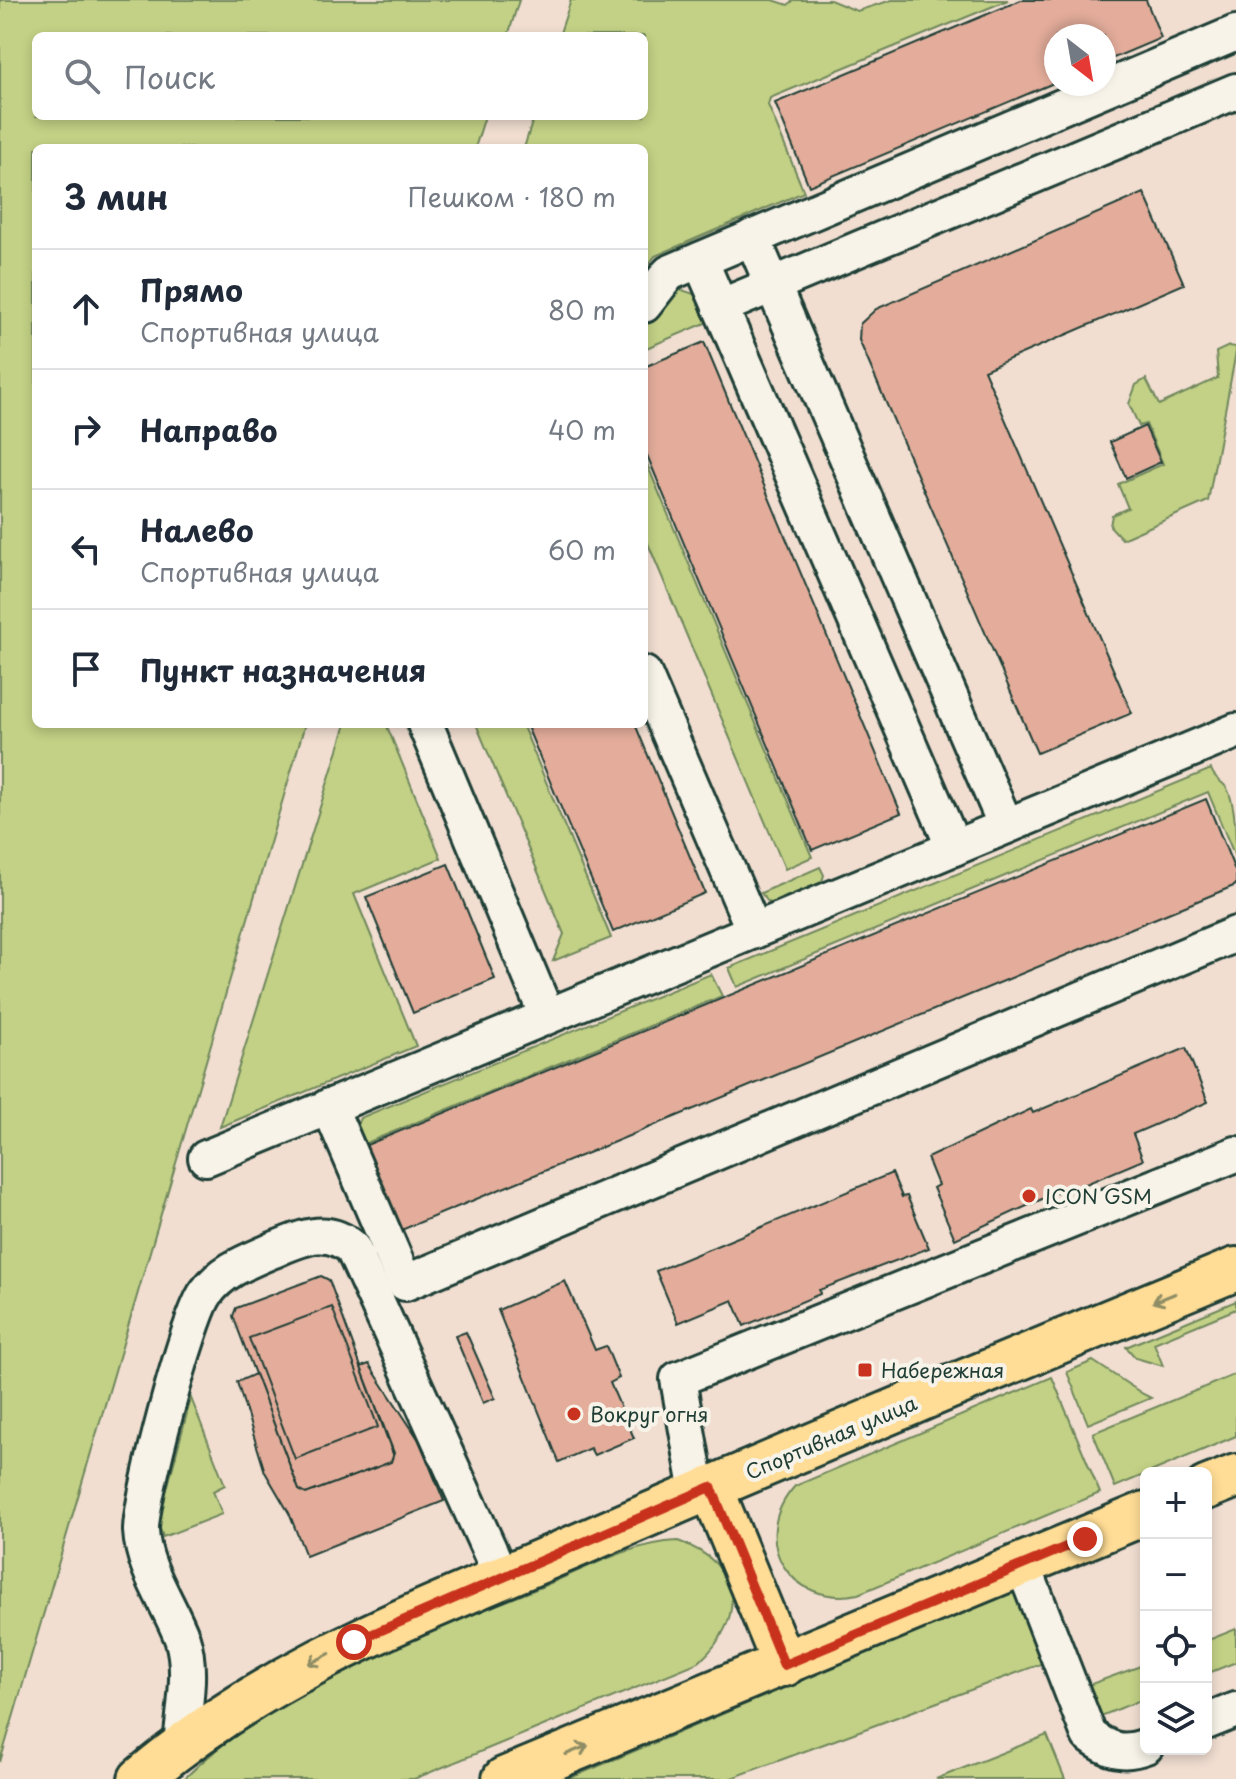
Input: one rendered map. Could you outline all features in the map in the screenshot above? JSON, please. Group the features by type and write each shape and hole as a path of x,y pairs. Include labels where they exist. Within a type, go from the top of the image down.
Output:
{"main road":[{"name":"Спортивная улица","path":"140,1779 281,1678 354,1642 705,1490 1236,1269"},
{"path":"1212,1486 1236,1476"},
{"path":"705,1490 784,1665"},
{"path":"504,1779 1140,1516"}],"lane":[{"path":"648,300 669,273 752,237 1232,47"},
{"path":"720,307 1236,91"},
{"path":"752,237 1006,826"},
{"path":"700,260 954,848"},
{"path":"648,683 754,931"},
{"path":"427,728 547,1016"},
{"path":"206,1158 1236,731"},
{"path":"329,1106 405,1283 1236,934"},
{"path":"705,1490 678,1379 1236,1154"},
{"path":"181,1747 184,1651 147,1559 141,1512 195,1311 228,1269 307,1235 327,1234 343,1239 353,1249 502,1578"},
{"path":"1023,1565 1089,1735 1104,1746 1119,1751 1140,1747"},
{"path":"1212,1720 1236,1710"}],"green space":[{"path":"0,0 519,0 509,32 32,32 32,120 484,120 476,144 32,144 32,728 304,728 0,1762"},
{"path":"571,0 773,0 788,5 794,0 830,0 857,11 892,0 1008,0 770,98 768,105 804,192 655,256 648,266 648,144 525,144 533,120 648,120 648,32 560,32"},
{"path":"670,286 694,294 708,322 648,347 648,316"},
{"path":"1229,346 1236,347 1236,352 1208,501 1122,539 1110,526 1112,515 1128,508 1118,484 1163,464 1146,424 1139,426 1129,404 1136,385 1146,379 1159,405 1218,378 1216,352"},
{"path":"648,467 812,857 785,869 648,544"},
{"path":"345,728 388,728 441,858 354,894 416,1046 220,1127"},
{"path":"478,728 524,728 611,938 553,961 564,934"},
{"path":"1211,769 1230,795 1235,822 1236,859 1208,792 737,987 729,968"},
{"path":"820,867 824,875 819,891 780,907 768,902 761,893"},
{"path":"711,974 722,996 364,1144 356,1127 360,1118"},
{"path":"1236,1301 1236,1309 1154,1343 1163,1366 1136,1358 1126,1347"},
{"path":"1093,1361 1151,1398 1088,1424 1067,1372"},
{"path":"1236,1374 1236,1436 1162,1467 1140,1467 1140,1476 1115,1487 1093,1433"},
{"path":"1052,1377 1100,1493 858,1594 834,1596 813,1590 796,1580 783,1565 776,1547 775,1527 781,1506 795,1486"},
{"path":"191,1398 225,1485 213,1491 222,1514 163,1537 158,1523"},
{"path":"678,1541 715,1563 726,1577 731,1593 731,1610 725,1628 699,1662 414,1779 184,1779 221,1746 262,1717 352,1667 608,1558 643,1546"},
{"path":"1010,1593 1018,1595 1049,1661 729,1779 568,1779"},
{"path":"1236,1629 1236,1662 1212,1672 1212,1639"},
{"path":"1140,1666 1140,1700 1096,1718 1083,1687"},
{"path":"1047,1735 1065,1779 936,1779"}],"building":[{"path":"1021,0 1146,0 1161,38 1116,57 1116,24 1044,24 1044,87 809,186 775,103"},
{"path":"1144,193 1184,284 984,370 1132,713 1037,753 859,340 860,324 876,309"},
{"path":"704,342 901,813 812,850 648,458 648,365"},
{"path":"1145,426 1161,462 1126,478 1110,442"},
{"path":"528,728 637,728 705,893 613,932"},
{"path":"1206,799 1236,873 1236,885 399,1231 364,1146"},
{"path":"448,864 495,979 413,1013 366,897"},
{"path":"1186,1048 1208,1102 1133,1134 1143,1160 1067,1192 1066,1188 955,1239 933,1188 938,1185 927,1158 1031,1109 1033,1113"},
{"path":"892,1173 902,1197 907,1196 929,1248 819,1290 820,1294 744,1326 733,1300 678,1323 656,1271"},
{"path":"321,1276 329,1280 394,1457 391,1462 306,1494 299,1490 233,1316 236,1308"},
{"path":"565,1281 595,1350 606,1346 619,1378 610,1383 634,1438 594,1455 590,1448 559,1462 498,1310"},
{"path":"332,1307 378,1427 295,1459 249,1338"},
{"path":"466,1332 495,1398 483,1403 455,1336"},
{"path":"369,1364 419,1440 444,1501 306,1556 289,1513 265,1472 237,1382 255,1374 299,1490 306,1494 391,1462 394,1453 361,1367"}],"place":[{"name":"ICON GSM","path":"1029,1196"},
{"name":"Набережная","path":"865,1370"},
{"name":"Вокруг огня","path":"574,1414"}],"route":[{"path":"354,1642 711,1487 784,1665 1085,1539"}]}
